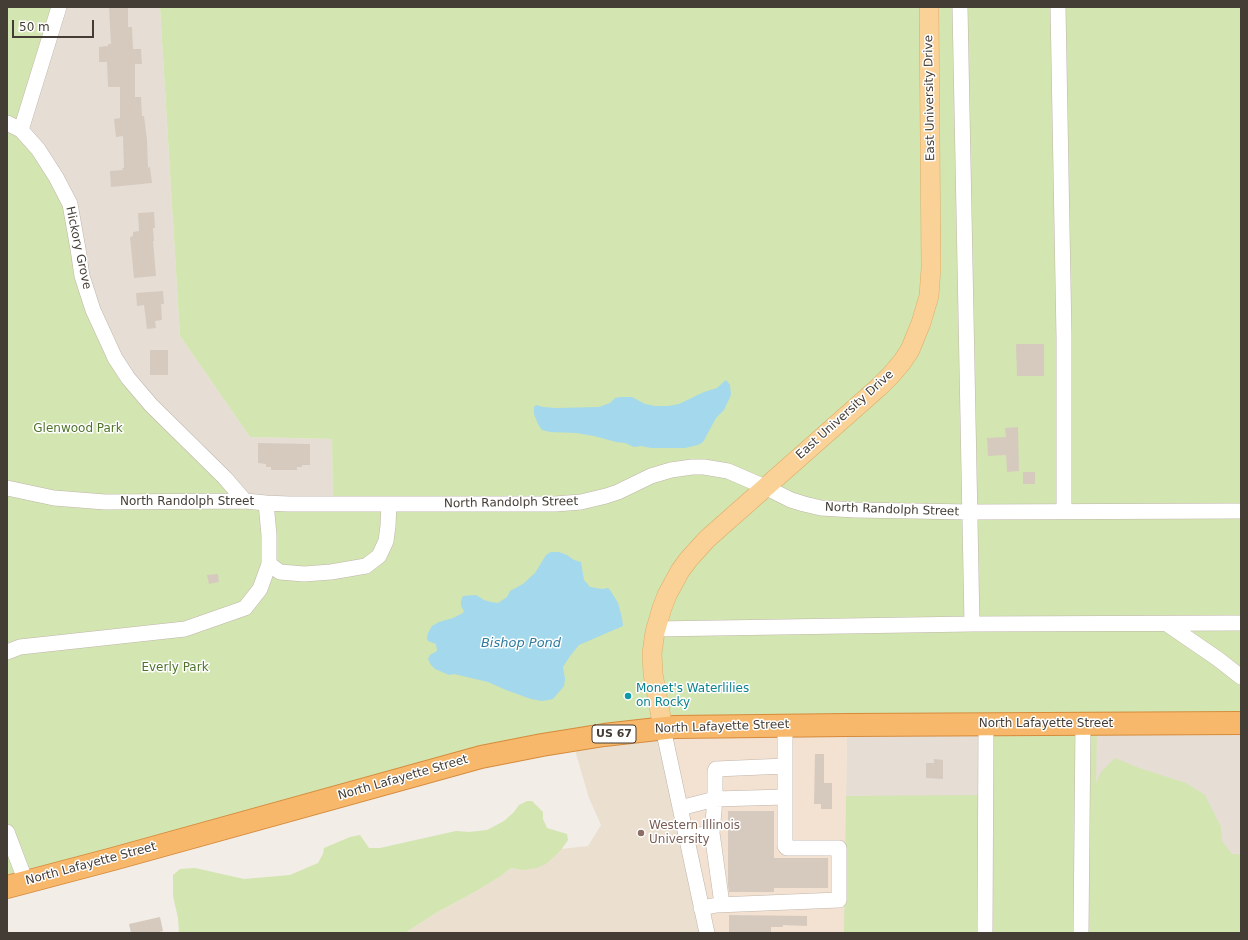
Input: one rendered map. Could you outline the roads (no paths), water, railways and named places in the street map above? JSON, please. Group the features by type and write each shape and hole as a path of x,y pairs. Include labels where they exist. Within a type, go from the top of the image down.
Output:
{"highway":[{"name":"North Lafayette Street","path":"17,884 113,859 481,757 604,735 663,728 785,725 1241,723"}],"main road":[{"name":"East University Drive","path":"663,728 653,674 652,653 655,629 667,595 680,571 706,539 880,387 902,362 910,350 922,324 929,296 931,268 929,7"}],"street":[{"name":"Hickory Grove","path":"59,7 14,126 28,137 48,162 70,204 82,276 93,310 119,364 128,378 151,405 225,478 245,500"},
{"path":"960,7 972,624"},
{"path":"1058,7 1064,338 1064,511"},
{"name":"North Randolph Street","path":"7,488 54,498 105,502 245,500 266,503 555,504 581,502 606,496 618,492 651,476 671,470 692,467 728,470 791,500 821,508 970,512 1241,511"},
{"path":"7,652 20,647 185,629 245,608 260,589 269,564 269,535 266,503"},
{"path":"269,564 280,572 304,574 331,572 366,566 379,556 386,541 389,504"},
{"path":"655,629 972,624 1241,623"},
{"path":"1167,624 1218,659 1241,677"},
{"path":"986,724 986,933"},
{"path":"1081,933 1083,724"},
{"path":"701,908 722,904 839,900 839,848 787,848 785,846 785,725"},
{"path":"663,728 706,933"},
{"path":"722,904 712,833 715,799 715,771 716,769 785,766"},
{"path":"680,808 715,799 785,797"},
{"path":"7,832 17,884"},
{"path":"686,837 712,833"}],"water":[{"path":"726,380 730,385 731,395 724,410 716,418 703,442 698,445 685,448 634,447 625,443 594,436 576,433 550,432 542,430 534,414 534,407 536,405 556,408 599,407 610,403 615,398 621,397 632,397 645,404 655,406 668,406 679,404 704,392 717,388"},
{"name":"Bishop Pond","path":"551,552 559,552 581,562 584,580 590,587 602,589 608,588 610,590 618,603 623,626 579,645 563,667 565,679 564,686 553,699 542,701 531,699 488,682 454,674 449,675 435,669 431,665 428,659 430,655 437,651 436,644 428,641 428,633 432,626 439,622 463,613 464,611 461,606 461,601 463,596 476,595 484,600 498,603 507,597 510,591 523,584 535,573 546,555"}],"place":[{"name":"Monet's Waterlilies on Rocky","path":"628,696"},
{"name":"Western Illinois University","path":"641,833"}],"park label":[{"name":"Glenwood Park","path":"78,429"},
{"name":"Everly Park","path":"175,668"}]}
